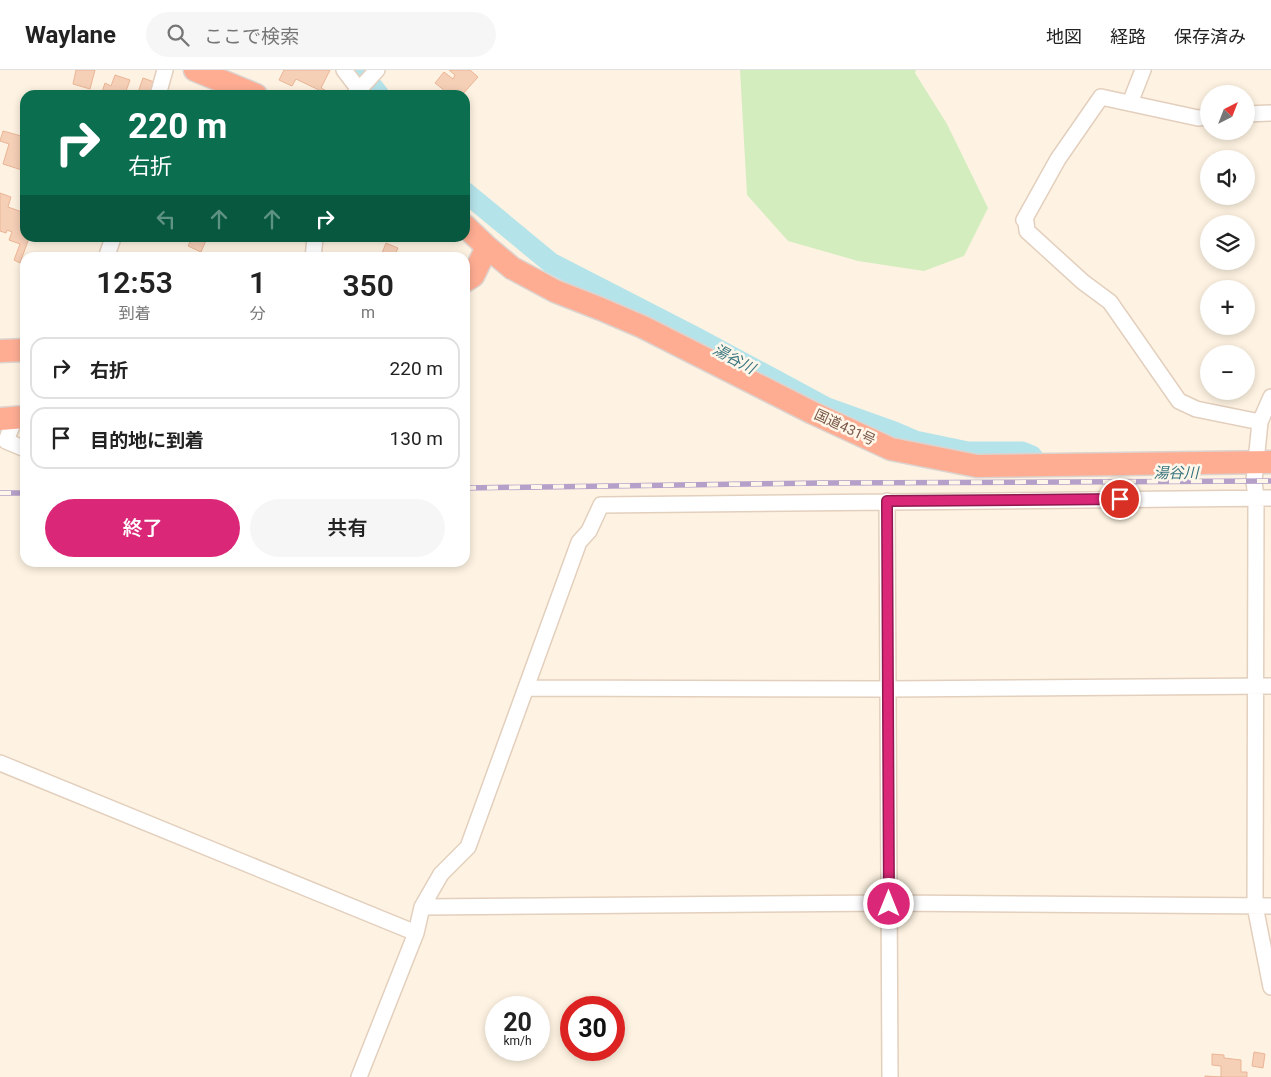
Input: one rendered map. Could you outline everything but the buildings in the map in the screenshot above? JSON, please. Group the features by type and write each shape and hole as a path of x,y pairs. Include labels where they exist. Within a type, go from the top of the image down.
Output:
{"highway":[{"path":"195,70 244,90"},
{"name":"国道431号","path":"470,231 512,268 555,291 643,327 813,413 892,449 977,466 1264,462"},
{"path":"470,261 488,248"},
{"path":"470,278 473,276 488,248"},
{"path":"0,351 20,350"}],"street":[{"path":"159,90 165,70"},
{"path":"344,70 356,90"},
{"path":"360,90 377,70"},
{"path":"1130,103 1143,70"},
{"path":"1200,118 1101,96 1058,159 1024,220 1026,222 1026,231 1083,282 1110,302 1179,400 1196,409 1260,422"},
{"path":"1255,114 1271,113"},
{"path":"1271,398 1260,422 1264,462 1254,481 1263,498 1255,686 1255,906 1271,987"},
{"path":"13,418 6,441 20,447"},
{"path":"359,1077 416,933 422,908 441,874 468,848 580,542 589,531 601,505 1263,498"},
{"path":"887,501 890,1077"},
{"path":"527,688 888,689 1271,686"},
{"path":"0,763 416,933"},
{"path":"422,908 889,904 1271,906"}],"green space":[{"path":"740,70 916,70 915,73 947,124 988,208 964,256 924,271 858,261 788,241 747,195"}],"waterway":[{"name":"湯谷川","path":"359,70 375,90"},
{"name":"湯谷川","path":"470,196 551,263 697,338 827,408 915,441 968,452 1022,452 1032,456"}],"railway":[{"path":"470,488 824,483 1271,481"},
{"path":"0,493 20,493"}],"route":[{"path":"889,904 887,501 1120,499"}]}
